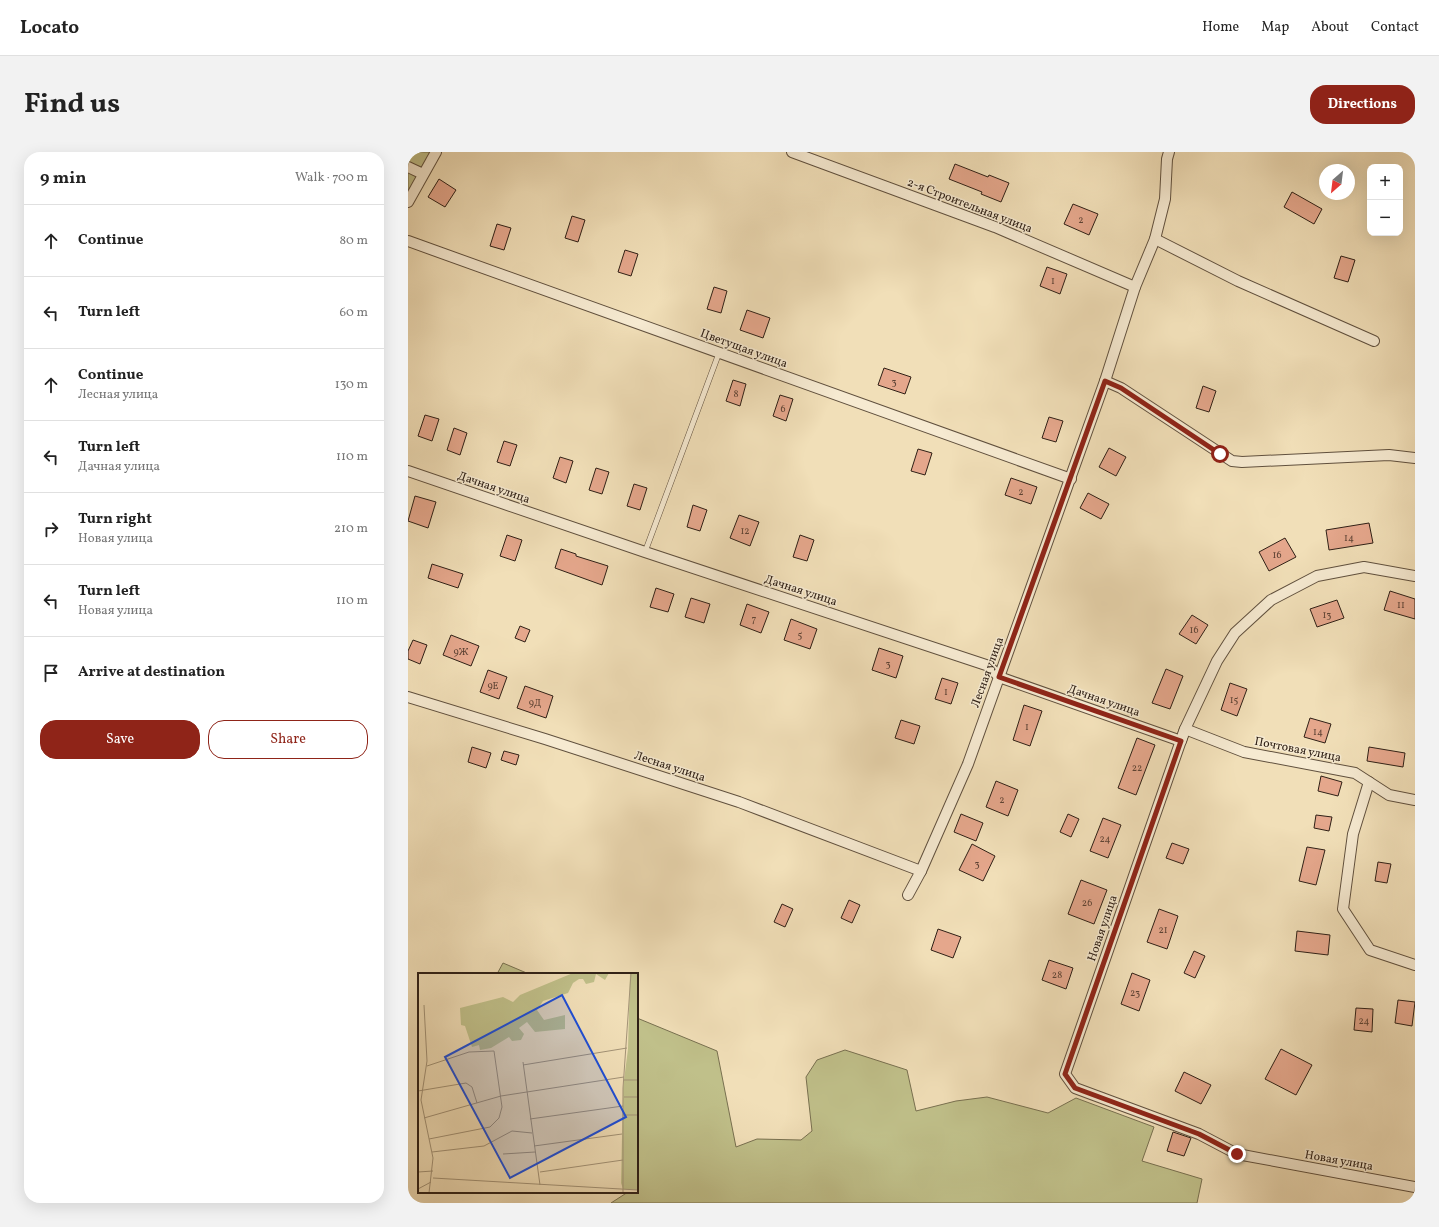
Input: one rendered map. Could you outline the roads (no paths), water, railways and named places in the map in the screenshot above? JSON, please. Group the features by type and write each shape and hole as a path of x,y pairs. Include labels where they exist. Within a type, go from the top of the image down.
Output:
{"street":[{"path":"408,202 436,152"},
{"name":"2-я Строительная улица","path":"792,152 996,227 1136,287"},
{"name":"Лесная улица","path":"908,895 921,871 968,764 1105,381 1136,287 1155,239 1165,199 1167,159 1169,152"},
{"path":"408,167 423,174"},
{"path":"1155,239 1238,281 1374,341"},
{"name":"Цветущая улица","path":"408,241 1070,479"},
{"path":"1105,381 1121,388 1232,461 1265,461 1389,455 1415,458"},
{"name":"Дачная улица","path":"408,471 645,552 989,666 999,677 1181,741"},
{"path":"1181,741 1185,729 1217,661 1235,633 1271,600 1317,576 1364,567 1415,576"},
{"name":"Лесная улица","path":"408,697 545,739 738,802 921,871"},
{"name":"Почтовая улица","path":"1185,729 1244,752 1355,773 1389,795 1415,800"},
{"name":"Новая улица","path":"1181,741 1065,1074 1075,1088 1199,1134 1237,1154 1415,1187"},
{"path":"1369,782 1353,834 1343,909 1370,950 1415,965"}],"lane":[{"path":"645,552 719,353"}]}
